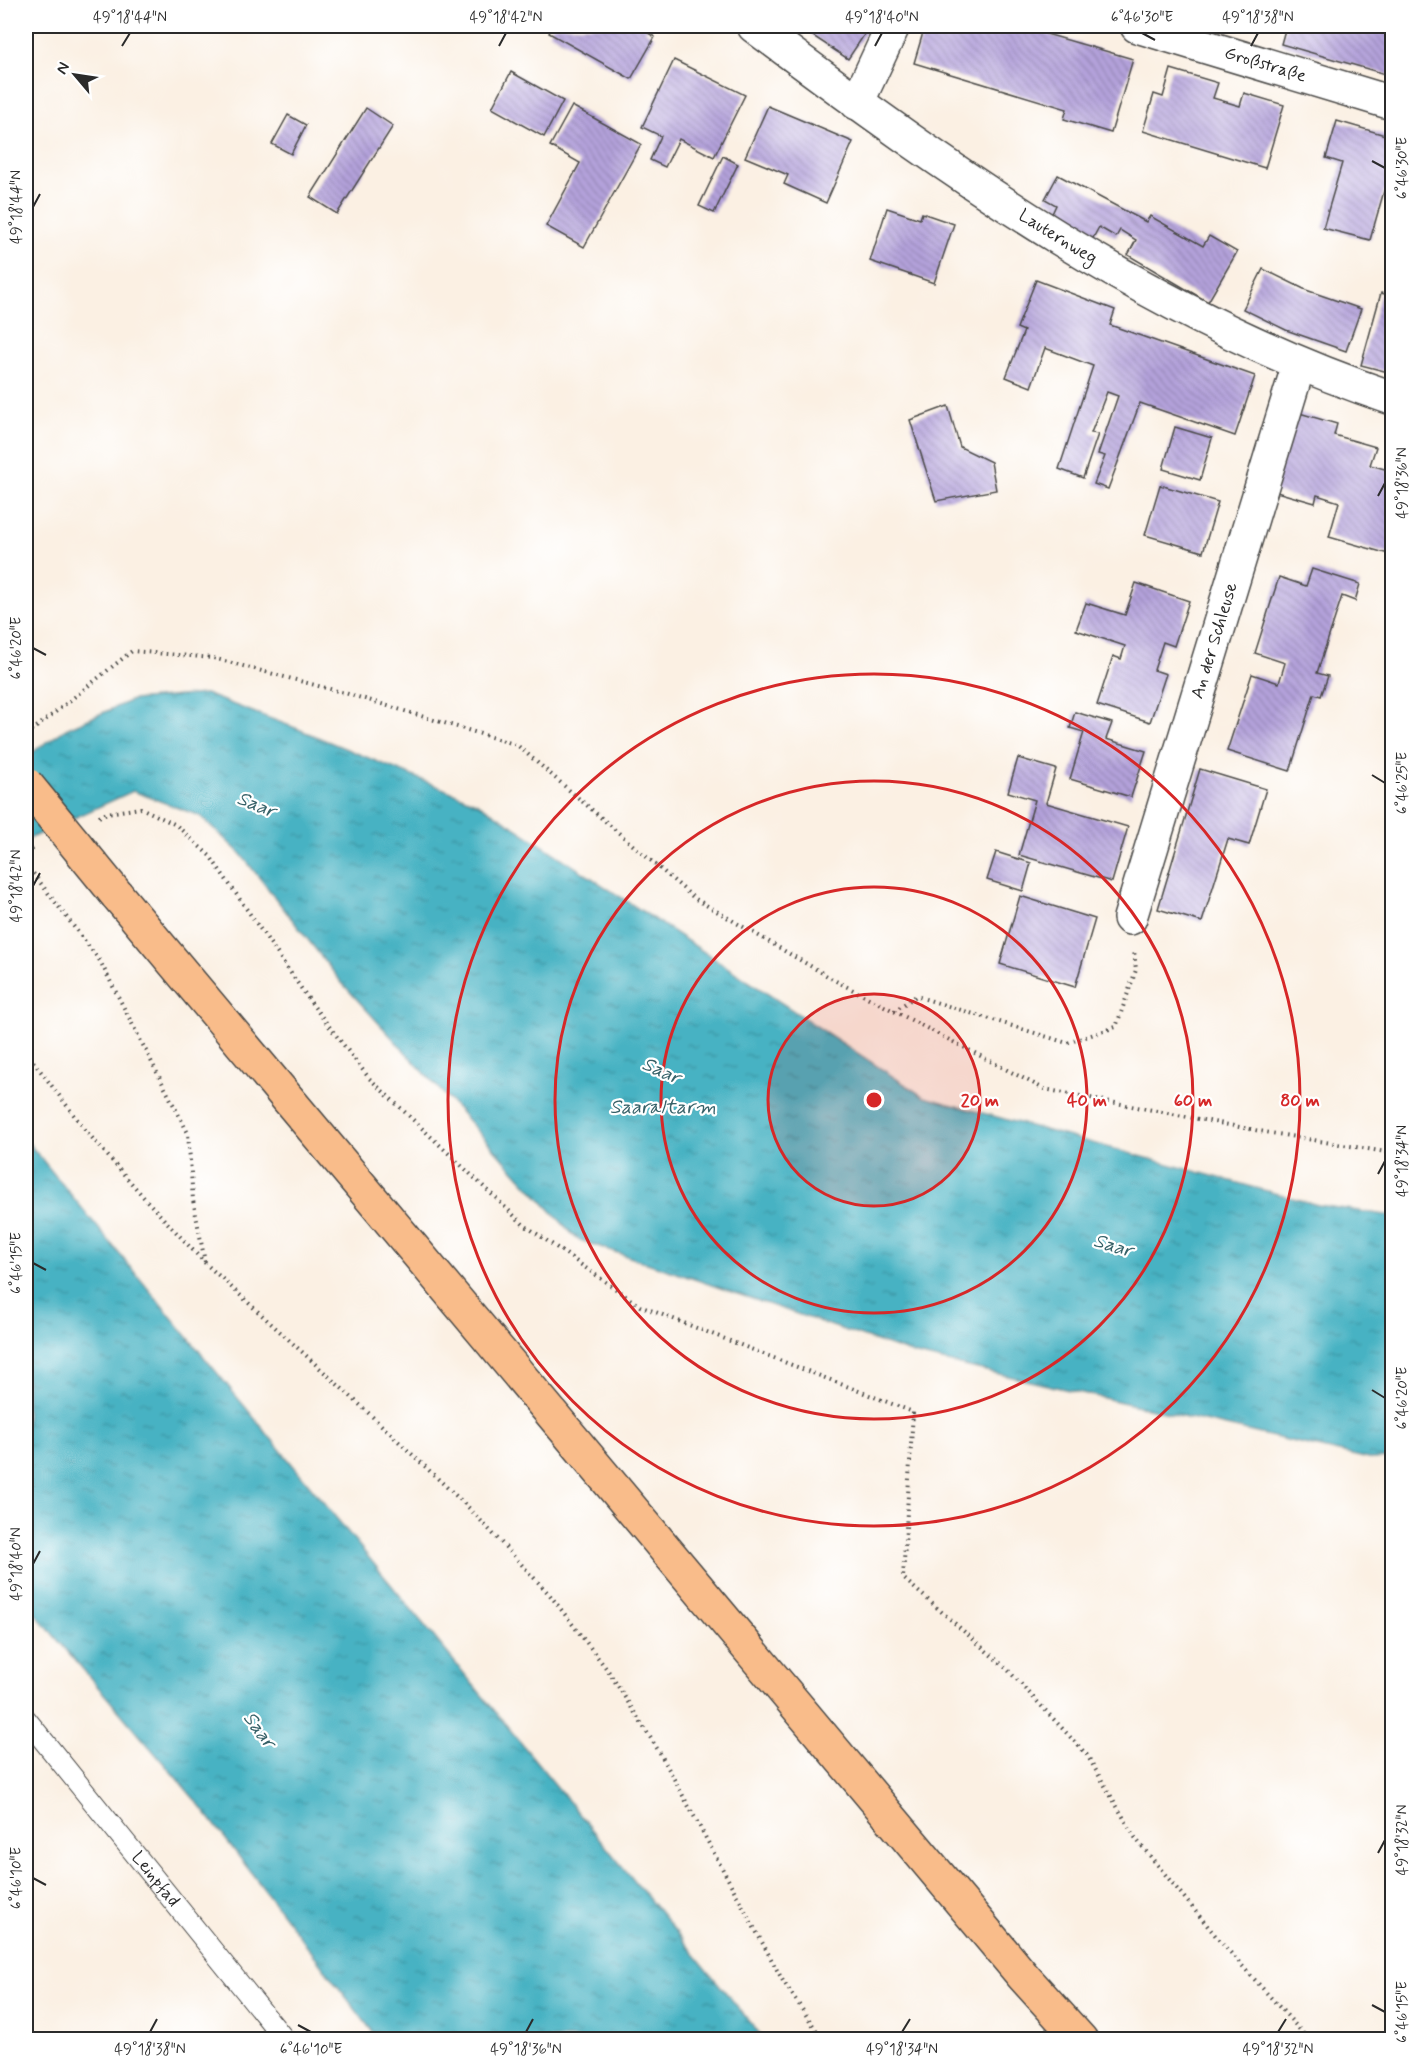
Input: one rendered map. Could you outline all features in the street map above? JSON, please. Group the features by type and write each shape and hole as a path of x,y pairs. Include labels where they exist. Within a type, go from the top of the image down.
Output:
{"main road":[{"path":"26,784 1023,1976 1081,2040"}],"street":[{"name":"Lauternweg","path":"754,26 857,103 994,198 1099,263 1154,294 1299,364 1392,398"},
{"path":"857,103 894,26"},
{"name":"Großstraße","path":"1137,26 1392,103"},
{"name":"An der Schleuse","path":"1130,918 1299,364"}],"lane":[{"name":"Leinpfad","path":"26,1719 285,2040"}],"path":[{"path":"26,733 38,726 132,651 213,658 345,693 517,745 694,898 836,981 1044,1089 1266,1132 1392,1153"},
{"path":"97,818 107,813 141,808 176,825 210,856 312,1005 369,1078 523,1224 640,1306 913,1412 903,1578 1007,1669 1087,1755 1136,1839 1220,1941 1309,2040"},
{"path":"26,853 38,845"},
{"path":"26,864 100,961 188,1133 193,1200 205,1263"},
{"path":"894,1011 916,996 1067,1043 1116,1027 1136,970 1130,918"},
{"path":"26,1052 87,1132 205,1263 470,1509 550,1595 609,1672 647,1733 783,1981 823,2040"}],"water":[{"name":"Saaraltarm","path":"205,694 298,729 478,803 924,1097 1318,1205 1392,1216 1392,1458 1369,1459 917,1355 577,1239 342,983 240,853 200,816 133,791 26,840 26,757 66,729 132,700"},
{"name":"Saar","path":"26,1140 764,2039 378,2039 202,1808 26,1603"}],"building":[{"path":"553,26 649,26 645,31 655,37 631,79 549,33"},
{"path":"816,26 870,26 848,59 810,34"},
{"path":"925,26 1019,26 1133,59 1111,133 1064,119 1067,109 914,63"},
{"path":"1286,26 1392,26 1392,76 1281,44"},
{"path":"674,60 745,95 714,157 679,139 665,167 650,160 661,136 642,127"},
{"path":"1171,69 1218,83 1213,98 1240,106 1244,93 1284,105 1265,168 1143,131 1154,94 1163,97"},
{"path":"511,72 563,101 544,137 492,108"},
{"path":"572,106 641,144 584,247 546,226 580,163 550,146"},
{"path":"768,106 853,142 826,203 784,184 788,175 745,157"},
{"path":"366,108 393,126 337,214 310,197"},
{"path":"288,115 306,125 291,154 272,144"},
{"path":"1337,121 1392,137 1392,194 1384,191 1370,240 1323,228 1342,163 1326,158"},
{"path":"723,156 738,164 714,213 699,206"},
{"path":"1058,175 1146,222 1150,216 1203,246 1209,236 1237,252 1208,302 1128,255 1136,240 1120,230 1116,237 1099,227 1092,240 1050,218 1056,205 1045,199"},
{"path":"887,208 920,219 922,213 954,224 934,283 870,261"},
{"path":"1263,269 1306,290 1361,309 1346,351 1286,330 1243,309"},
{"path":"1036,280 1115,310 1110,325 1255,376 1235,436 1140,403 1108,489 1094,484 1105,456 1098,454 1118,396 1107,392 1091,433 1098,434 1083,478 1059,469 1093,366 1045,348 1031,387 1006,377 1024,331 1017,328"},
{"path":"1381,293 1392,296 1392,373 1361,365"},
{"path":"948,406 960,447 991,462 996,490 936,501 910,420"},
{"path":"1296,412 1337,424 1334,435 1376,447 1370,465 1392,471 1392,555 1329,537 1339,502 1317,495 1315,503 1273,491"},
{"path":"1175,427 1212,438 1200,480 1163,469"},
{"path":"1160,485 1218,502 1203,552 1145,535"},
{"path":"1312,569 1360,584 1355,601 1342,596 1317,673 1328,676 1321,696 1314,694 1290,771 1227,751 1252,674 1279,683 1285,663 1255,653 1279,577 1306,586"},
{"path":"1136,583 1189,601 1174,646 1163,642 1154,670 1166,674 1150,722 1097,705 1113,656 1121,659 1125,646 1076,630 1086,603 1125,615"},
{"path":"1075,712 1112,723 1106,739 1146,751 1131,797 1070,779 1084,732 1070,728"},
{"path":"1018,758 1056,769 1046,803 1128,827 1112,882 1019,855 1035,800 1008,792"},
{"path":"1200,769 1266,789 1249,845 1228,839 1202,922 1158,909"},
{"path":"996,852 1031,863 1023,891 987,880"},
{"path":"1020,896 1095,919 1075,987 1000,964"}]}
